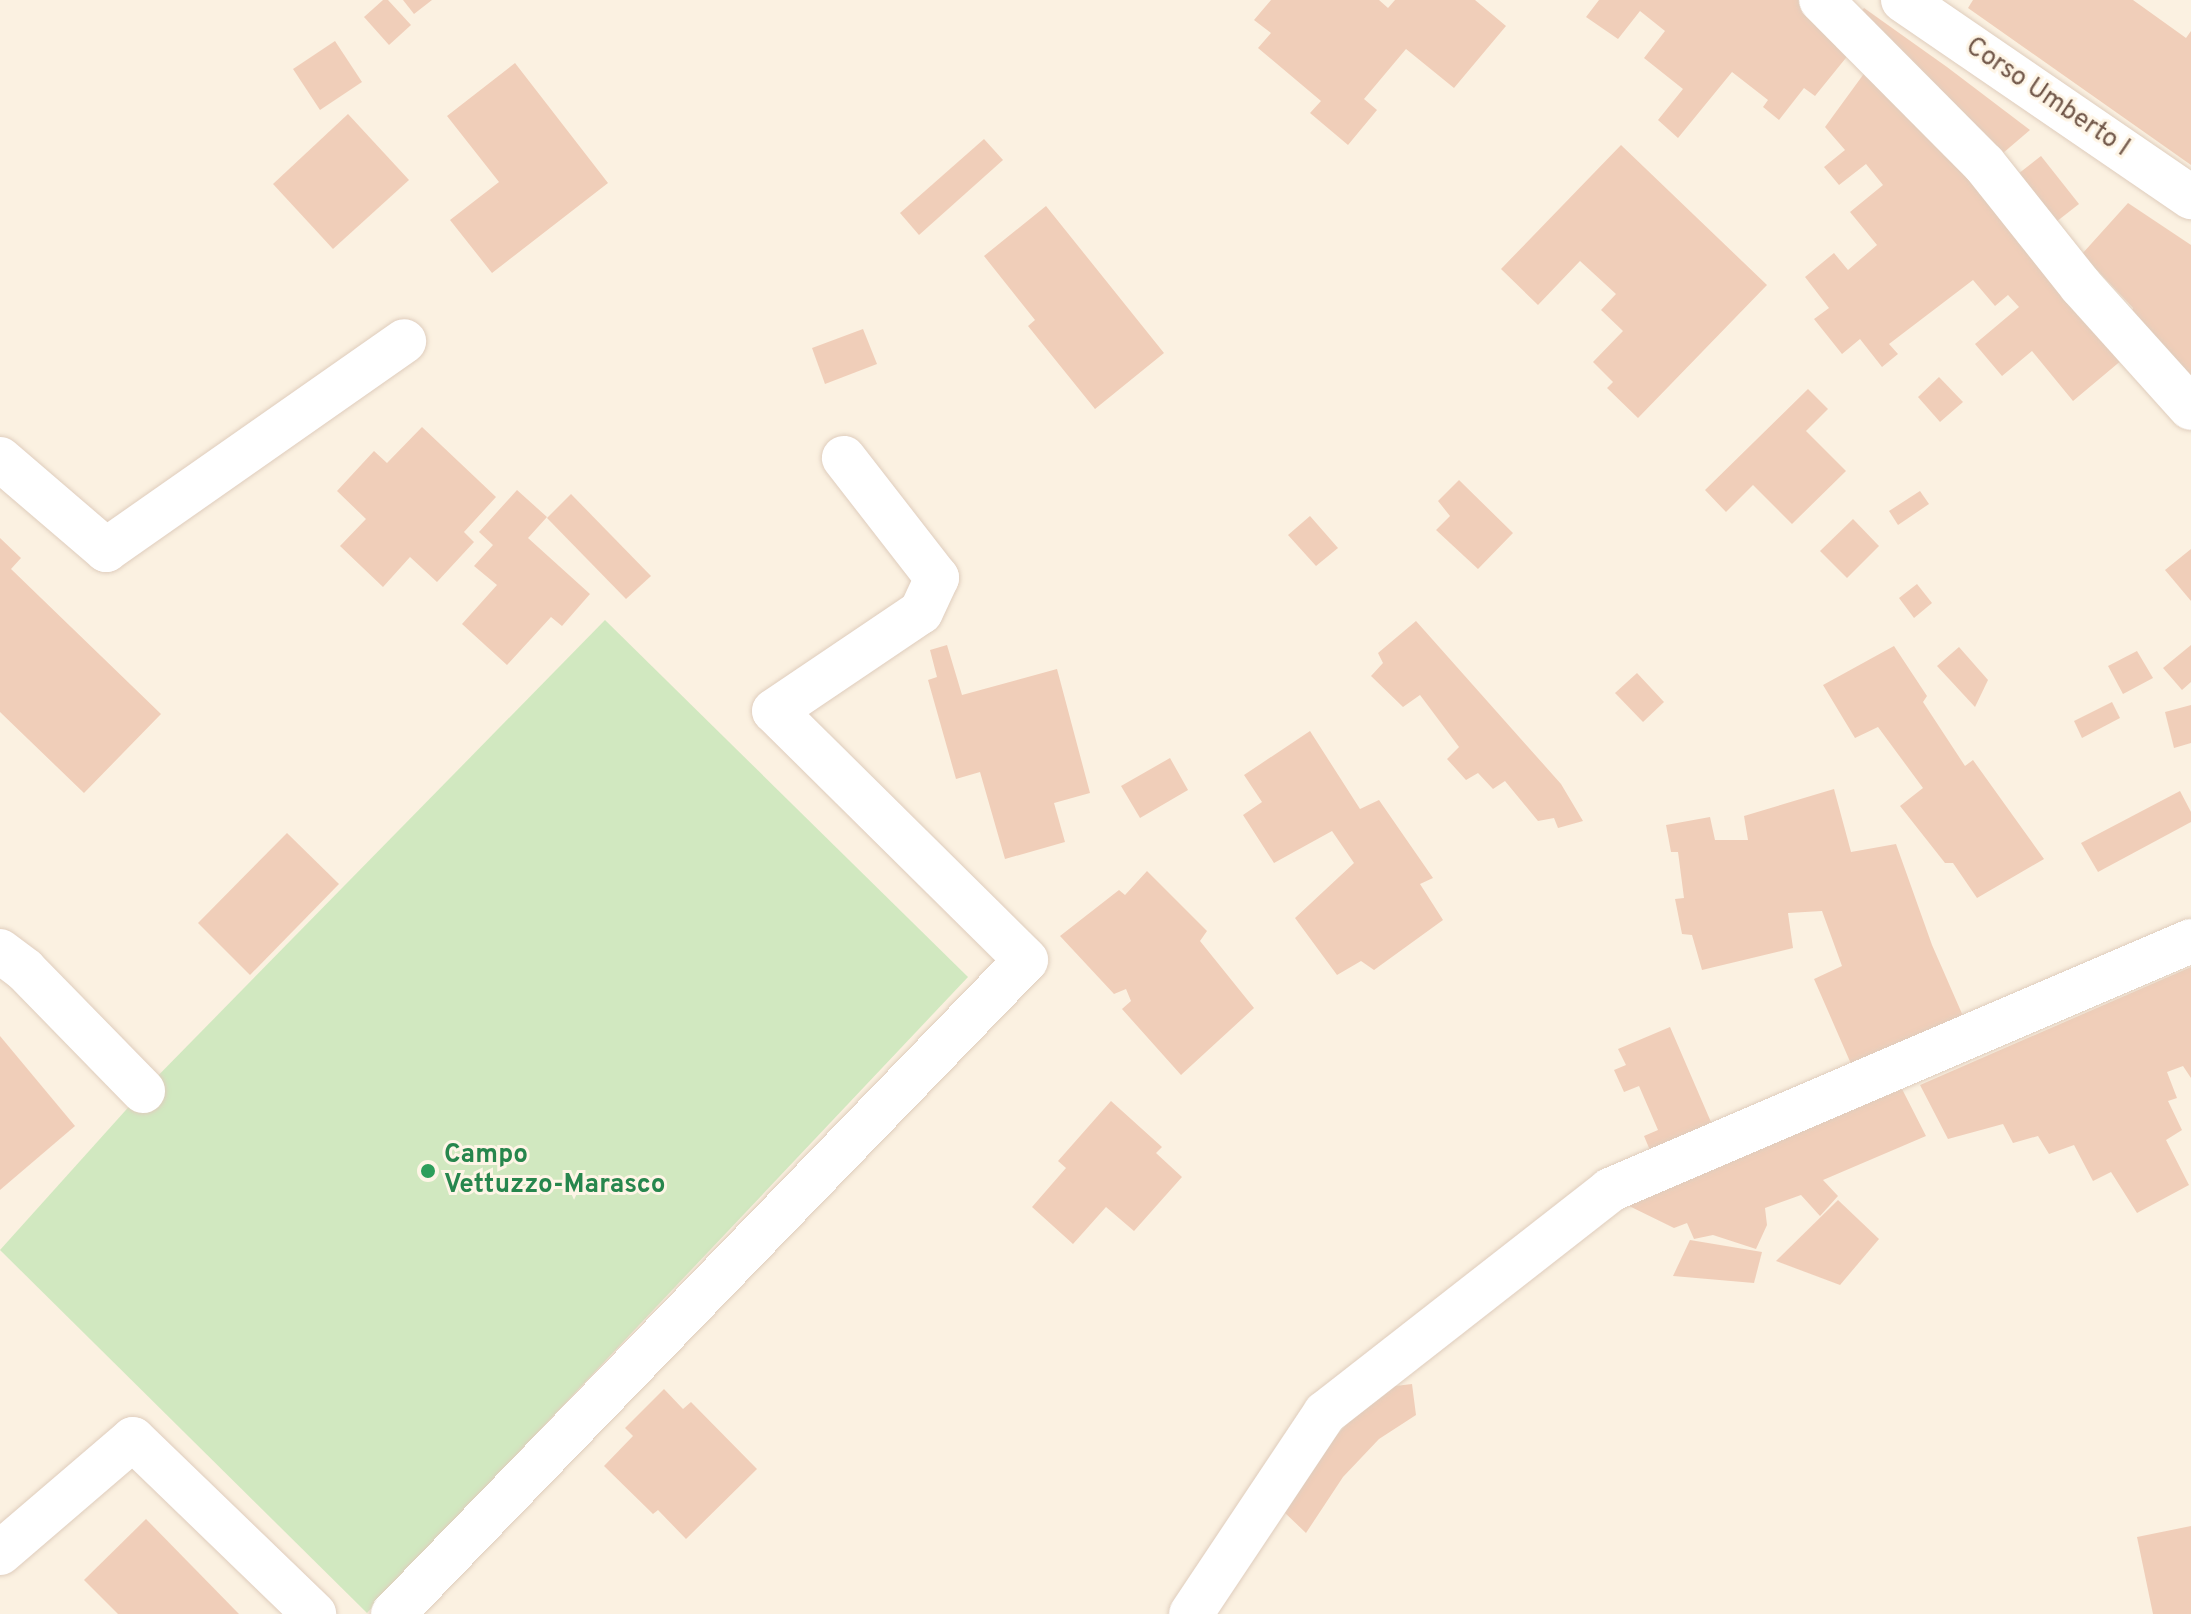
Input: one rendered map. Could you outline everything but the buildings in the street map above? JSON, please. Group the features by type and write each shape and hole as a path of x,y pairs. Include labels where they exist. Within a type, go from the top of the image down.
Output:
{"street":[{"path":"1821,0 1984,164 2081,286 2191,408"},
{"name":"Corso Umberto I","path":"1915,3 2191,197"},
{"path":"0,459 106,550 404,341"},
{"path":"393,1614 1026,960 774,711 921,612 937,578 844,458"},
{"path":"1191,1614 1325,1413 1610,1190 2191,941"},
{"path":"0,951 25,970 143,1091"},
{"path":"0,1553 133,1439 314,1614"}],"green space":[{"name":"Campo Vettuzzo-Marasco","path":"605,620 968,977 367,1613 0,1250 143,1091"}],"place":[{"name":"Campo Vettuzzo-Marasco","path":"428,1171"}]}
